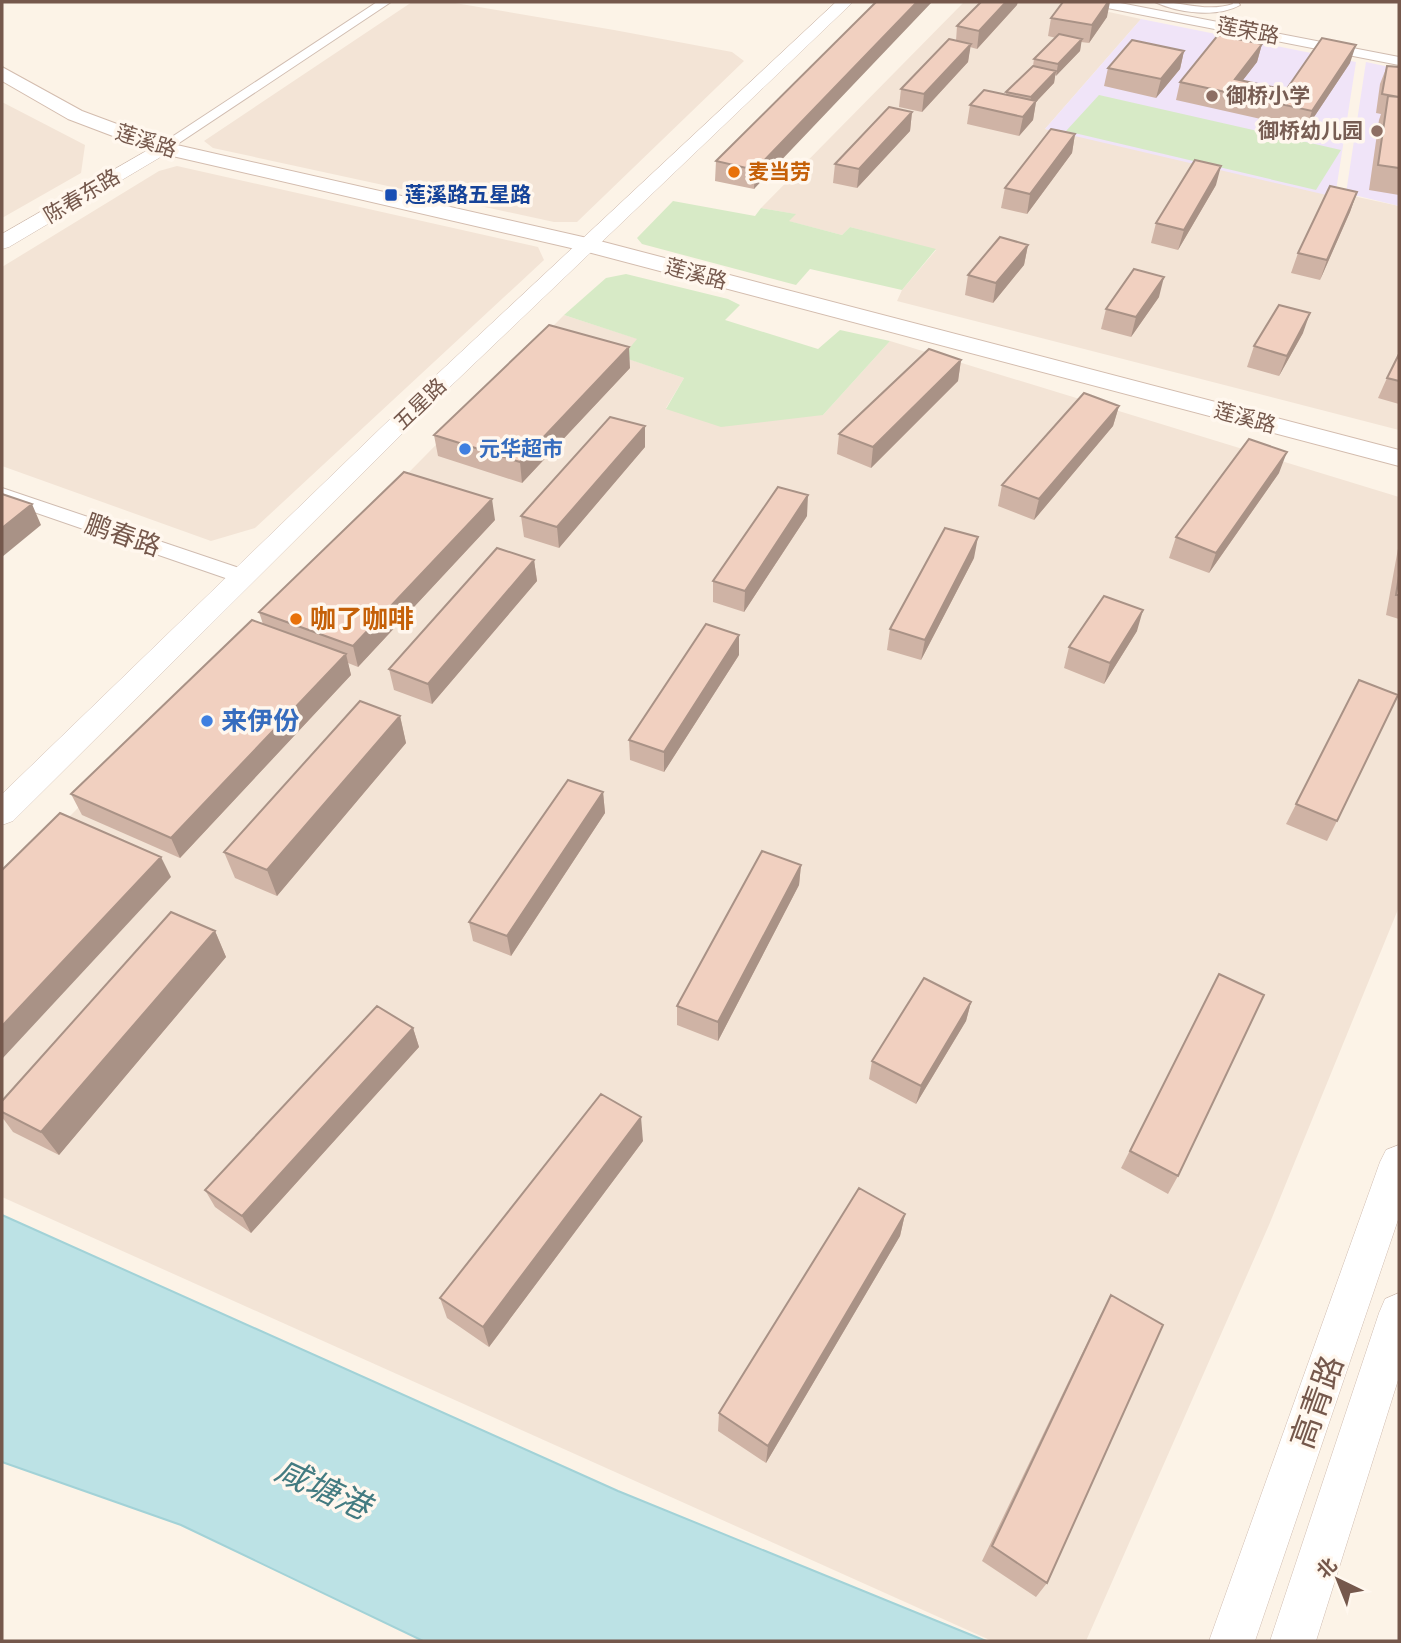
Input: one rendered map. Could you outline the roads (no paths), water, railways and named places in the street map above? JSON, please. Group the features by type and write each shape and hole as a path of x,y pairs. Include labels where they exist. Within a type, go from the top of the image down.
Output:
{"main road":[{"name":"莲溪路","path":"2,73 75,115 162,148 588,245 1399,458"}],"street":[{"path":"162,148 385,2"},
{"name":"五星路","path":"2,813 588,245 845,2"},
{"name":"莲荣路","path":"1097,2 1399,61"},
{"name":"陈春东路","path":"2,243 162,148"},
{"name":"鹏春路","path":"2,494 244,576"},
{"name":"高青路","path":"1232,1641 1399,1162"},
{"name":"高青路","path":"1293,1641 1399,1312"}],"lane":[{"path":"1158,2 1212,11 1225,10 1237,5 1235,2"}],"water":[{"name":"咸塘港","path":"2,1215 618,1491 986,1641 423,1641 181,1525 2,1462"}],"place":[{"name":"御桥小学","path":"1212,96"},
{"name":"御桥幼儿园","path":"1377,131"},
{"name":"麦当劳","path":"734,172"},
{"name":"莲溪路五星路","path":"391,195"},
{"name":"元华超市","path":"465,449"},
{"name":"咖了咖啡","path":"296,619"},
{"name":"来伊份","path":"207,721"}]}
